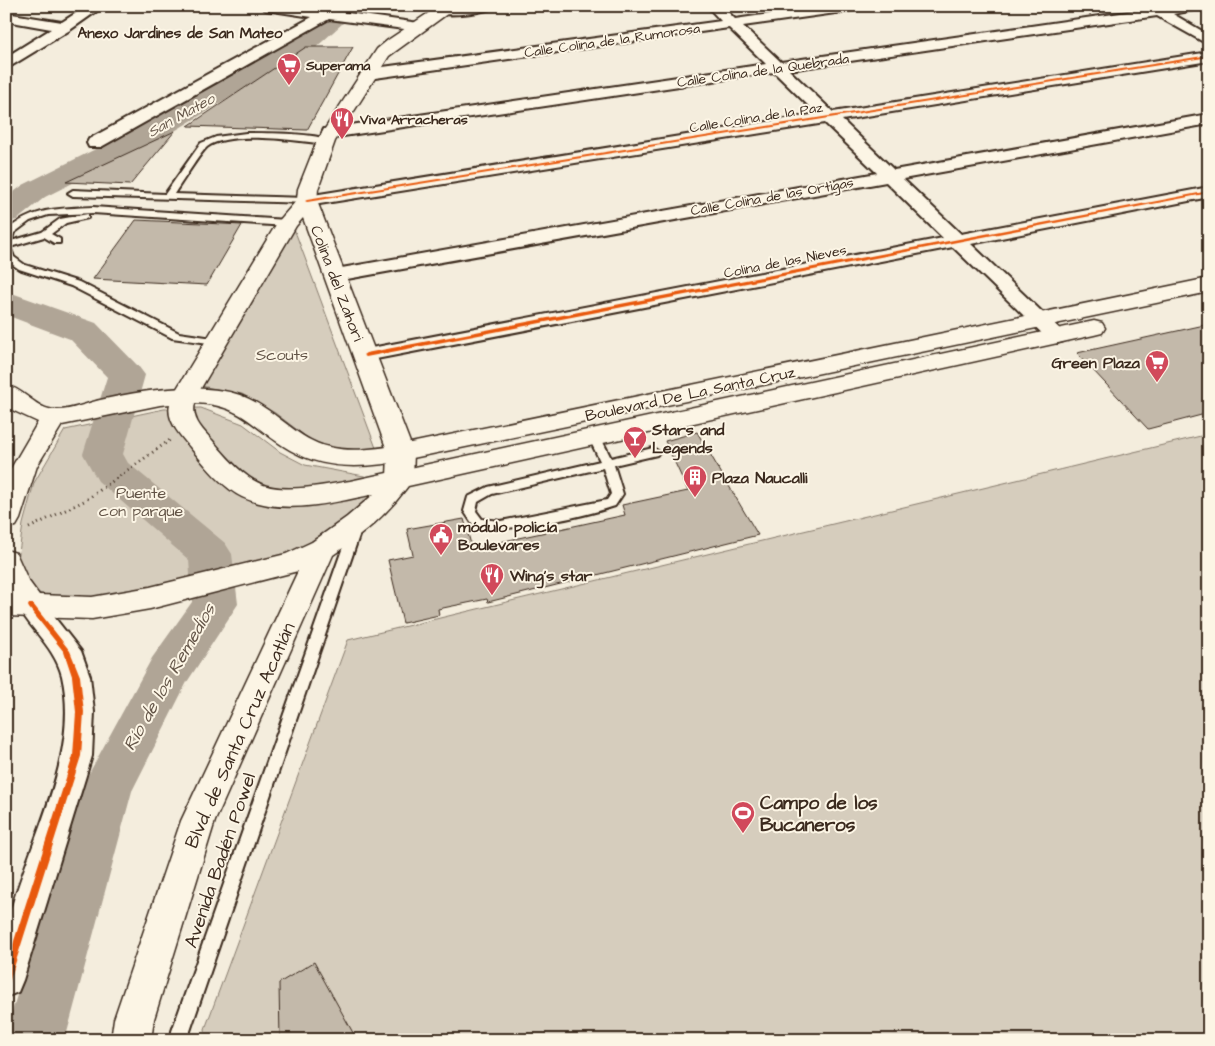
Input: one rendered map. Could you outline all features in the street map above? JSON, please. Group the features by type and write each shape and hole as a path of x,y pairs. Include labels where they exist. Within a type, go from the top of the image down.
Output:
{"main road":[{"path":"185,395 287,223 307,201 308,189 328,137 368,74 394,42 446,9"},
{"name":"Colina del Zahori","path":"307,201 366,355 400,466"},
{"name":"Boulevard De La Santa Cruz","path":"53,419 156,398 185,395 225,399 255,409 295,442 308,449 332,458 400,466 594,436 1049,329 1209,285"},
{"name":"Boulevard De La Santa Cruz","path":"185,395 181,405 182,416 188,427 199,441 236,478 251,490 268,495 294,498 317,495 400,466 1049,329 1209,301"},
{"path":"6,392 22,404 53,419 37,440 13,508"},
{"path":"6,560 15,583 19,606 92,608 150,598 255,573 294,562 322,549 357,524 382,502 400,466"},
{"name":"Blvd. de Santa Cruz Acatlán","path":"131,1040 134,1019 198,821 322,549"}],"street":[{"path":"6,64 97,6"},
{"path":"266,6 419,27"},
{"path":"446,9 488,6"},
{"path":"714,6 1049,329"},
{"name":"Calle Colina de la Rumorosa","path":"368,74 857,6"},
{"name":"Calle Colina de la Quebrada","path":"328,137 1155,9 1196,6"},
{"path":"1155,9 1209,41"},
{"path":"95,143 330,15"},
{"path":"6,16 65,27"},
{"name":"Calle Colina de la Paz","path":"307,201 1209,56"},
{"name":"Calle Colina de las Ortigas","path":"336,275 888,174 1209,119"},
{"name":"Colina de las Nieves","path":"366,355 1209,192"},
{"path":"6,980 77,756 80,712 76,676 67,651 19,606"}],"lane":[{"path":"168,197 204,145 213,140 248,136 328,137"},
{"path":"73,193 307,201"},
{"path":"6,245 45,234 62,221 84,216 93,210"},
{"path":"216,342 176,336 75,284 22,267 10,258 6,245 10,232 34,216 47,212 93,210 287,223"},
{"path":"45,234 57,242"},
{"path":"594,436 607,463 616,486 617,494 611,503 501,525 478,522 470,511 472,500 488,491 607,463 653,452"},
{"name":"Avenida Badén Powel","path":"180,1040 181,1032 357,524"}],"path":[{"path":"13,508 86,500 188,427"}],"green space":[{"name":"Scouts","path":"293,226 376,448 339,452 313,442 275,413 242,394 201,386"},
{"name":"Puente con parque","path":"201,408 243,424 280,452 305,465 364,476 384,484 363,507 284,559 94,600 63,600 39,593 26,580 18,560 23,524 34,483 65,430 164,409"},
{"name":"Campo de los Bucaneros","path":"1209,434 1209,1040 206,1040 205,1029 348,640"}],"building":[{"name":"Superama","path":"306,47 353,47 307,130 188,126"},
{"path":"175,131 130,185 66,182"},
{"path":"136,220 242,225 207,285 93,279"},
{"name":"Green Plaza","path":"1209,324 1209,413 1148,429 1077,353"},
{"path":"697,432 758,535 488,602 487,599 438,609 439,615 403,623 388,560 413,555 407,529 464,519 472,548 625,515 622,505 688,491 665,441"},
{"path":"314,962 357,1040 280,1040 279,983"}],"waterway":[{"name":"San Mateo","path":"6,213 34,191 158,129 243,78 304,45 350,6"},
{"name":"Río de los Remedios","path":"6,301 14,306 83,331 126,375 103,454 112,471 210,554 215,604 169,671 106,790 34,1040"}],"cycle path":[{"path":"307,201 1209,56"},
{"path":"366,355 1209,192"},
{"path":"6,980 77,756 80,712 76,676 67,651 31,606"}],"place":[{"name":"Superama","path":"289,86"},
{"name":"Viva Arracheras","path":"342,140"},
{"name":"Green Plaza","path":"1157,383"},
{"name":"Stars and Legends","path":"635,459"},
{"name":"Plaza Naucalli","path":"695,498"},
{"name":"módulo policía Boulevares","path":"441,556"},
{"name":"Wing's star","path":"492,596"},
{"name":"Campo de los Bucaneros","path":"743,834"}],"district":[{"name":"Anexo Jardines de San Mateo","path":"180,33"}]}
